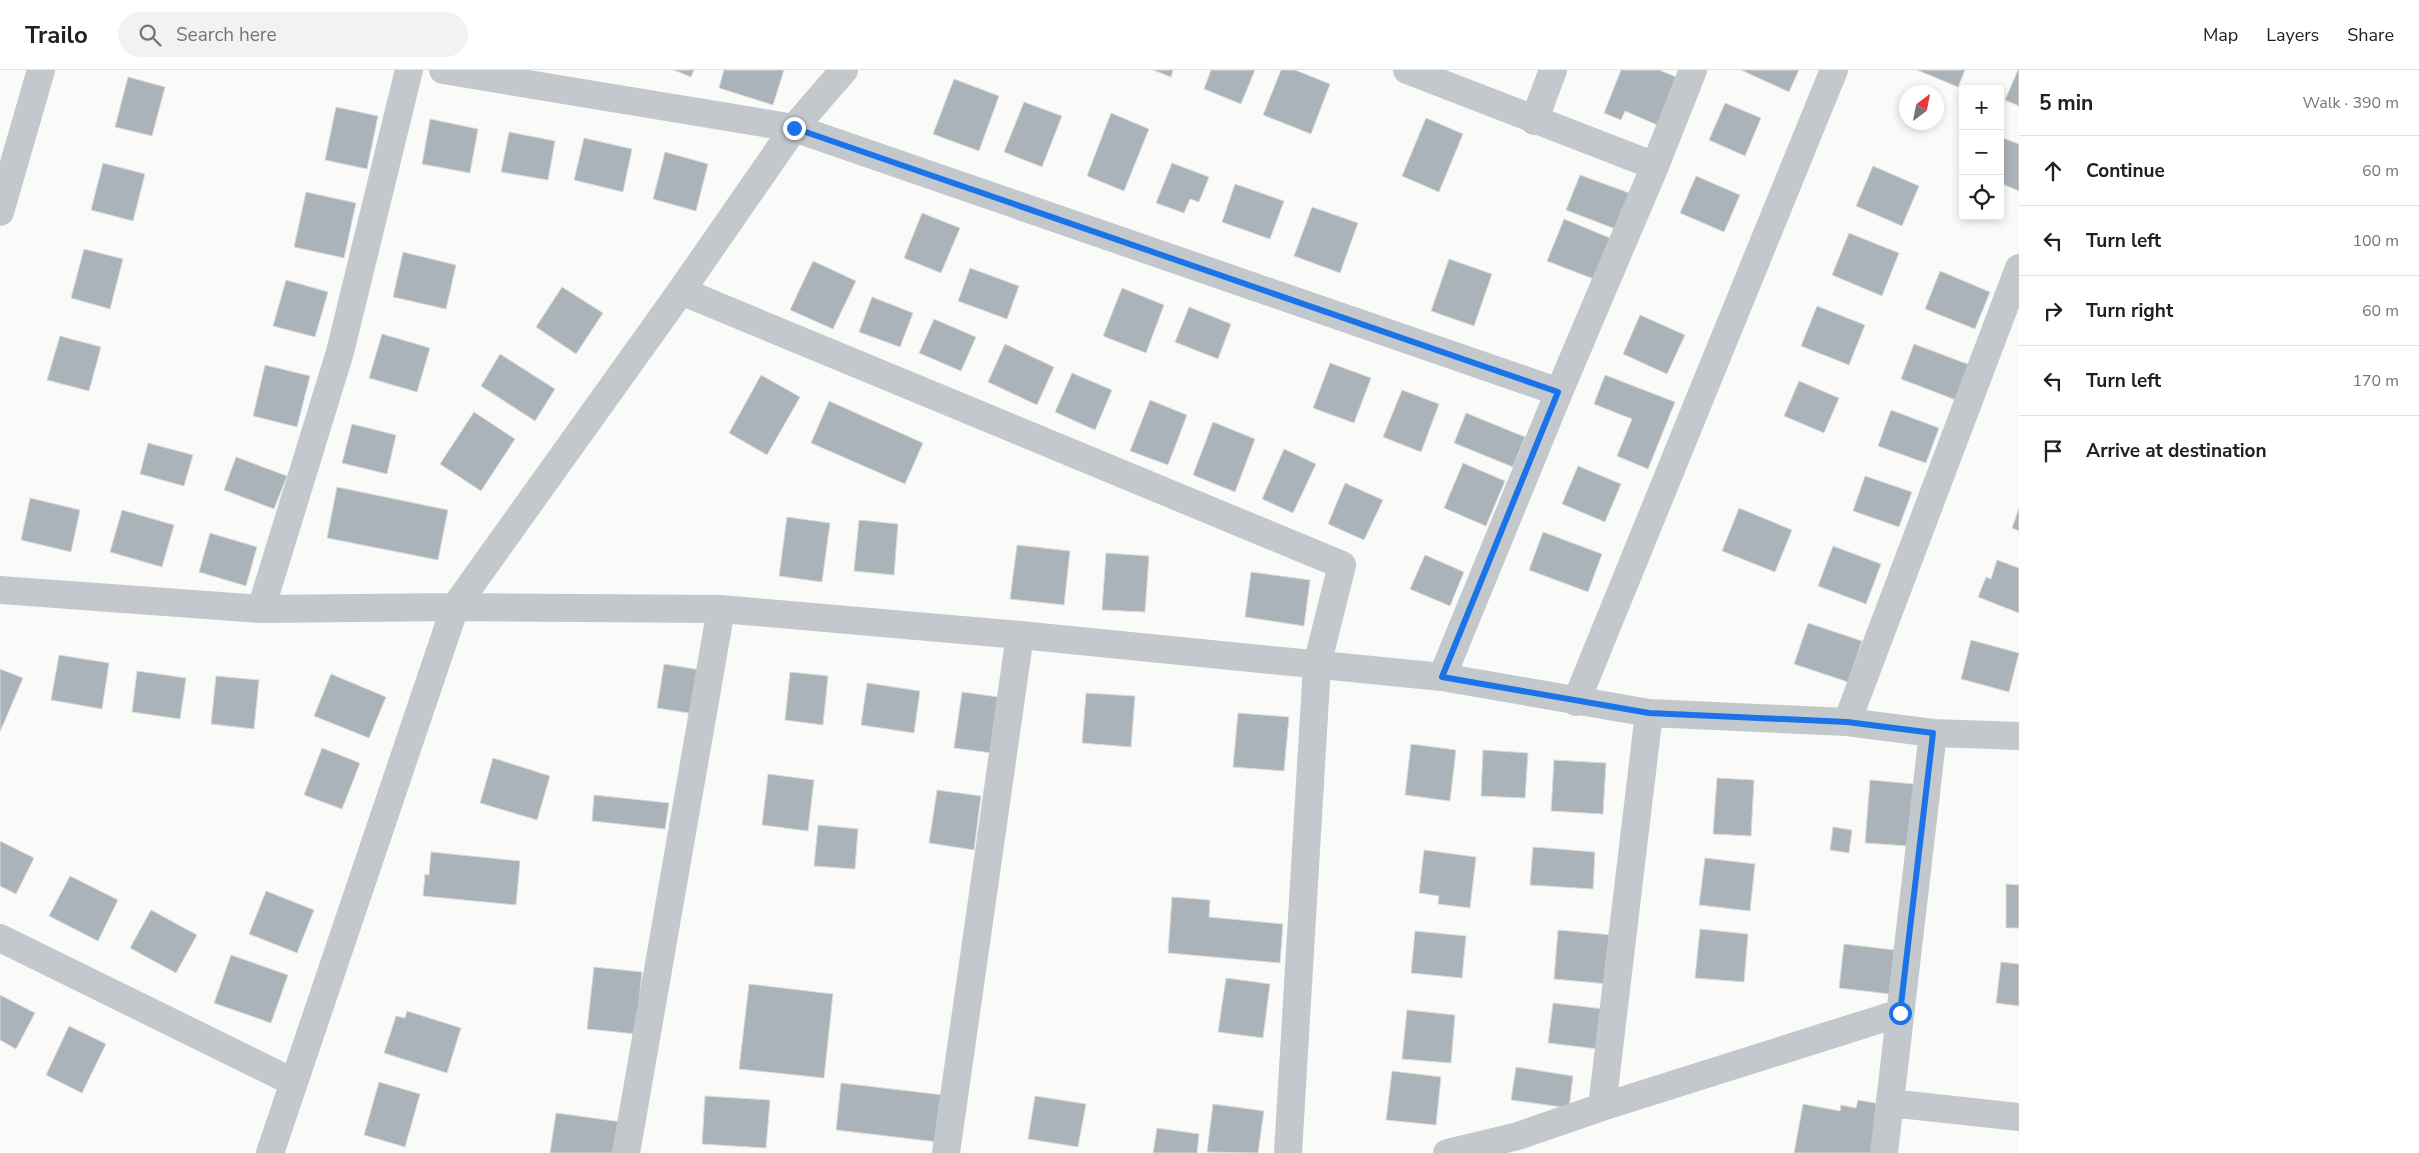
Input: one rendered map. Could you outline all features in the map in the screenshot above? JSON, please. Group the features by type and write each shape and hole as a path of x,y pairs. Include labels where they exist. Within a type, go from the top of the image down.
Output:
{"street":[{"path":"0,212 41,70"},
{"path":"261,609 340,352 409,70"},
{"path":"443,70 794,128 1558,392"},
{"path":"270,1153 455,607 794,128 844,70"},
{"path":"1407,70 1534,121 1656,166"},
{"path":"1534,121 1553,70"},
{"path":"1442,677 1558,392 1656,166 1693,70"},
{"path":"1576,702 1834,70"},
{"path":"1847,722 2019,268"},
{"path":"680,291 1342,565 1317,665 1288,1153"},
{"path":"0,590 261,609 455,607 721,609 1442,677 1576,702 1649,713 1847,722 1933,733 2019,736"},
{"path":"626,1153 721,609"},
{"path":"946,1153 1020,636"},
{"path":"1602,1107 1649,713"},
{"path":"1884,1153 1933,733"},
{"path":"0,938 294,1082"},
{"path":"1447,1153 1518,1144 1602,1107 1900,1013"},
{"path":"1890,1103 2019,1117"}],"building":[{"path":"674,70 694,70 691,77"},
{"path":"724,70 784,70 773,105 719,88"},
{"path":"1153,70 1173,70 1171,77"},
{"path":"1211,70 1255,70 1241,104 1204,89"},
{"path":"1281,70 1295,70 1330,84 1311,134 1263,115"},
{"path":"1621,70 1659,70 1681,79 1662,127 1625,111 1621,120 1604,113"},
{"path":"1741,70 1799,70 1789,92"},
{"path":"1917,70 1965,70 1958,87"},
{"path":"2019,70 2019,106 2005,100"},
{"path":"128,77 165,87 152,136 115,127"},
{"path":"954,79 999,96 979,151 933,134"},
{"path":"1024,102 1062,116 1042,167 1004,152"},
{"path":"1725,103 1761,118 1745,156 1709,140"},
{"path":"336,107 378,116 367,169 325,160"},
{"path":"1111,113 1149,129 1124,191 1087,176"},
{"path":"1426,118 1463,134 1439,192 1402,176"},
{"path":"430,119 478,129 470,173 422,164"},
{"path":"509,132 555,141 548,180 501,172"},
{"path":"584,138 632,149 623,192 574,180"},
{"path":"2004,138 2019,144 2019,191 2004,185"},
{"path":"665,152 708,164 696,211 653,199"},
{"path":"103,163 145,174 133,221 91,210"},
{"path":"1172,163 1209,177 1199,202 1190,199 1184,213 1156,203"},
{"path":"1873,166 1919,186 1902,226 1856,206"},
{"path":"1580,175 1632,194 1618,230 1566,210"},
{"path":"1696,176 1740,195 1724,232 1680,213"},
{"path":"1235,184 1284,201 1270,239 1222,222"},
{"path":"306,192 356,203 344,258 294,247"},
{"path":"1312,207 1358,223 1340,273 1294,256"},
{"path":"922,213 960,228 941,273 904,258"},
{"path":"1564,219 1615,240 1599,281 1547,261"},
{"path":"1849,233 1899,253 1882,296 1832,275"},
{"path":"84,249 123,259 110,309 71,298"},
{"path":"403,252 456,265 446,309 393,297"},
{"path":"1449,259 1492,274 1474,326 1431,311"},
{"path":"813,261 856,281 833,329 790,310"},
{"path":"970,268 1019,286 1007,319 958,301"},
{"path":"1940,271 1990,292 1975,329 1925,309"},
{"path":"286,280 328,292 315,337 273,326"},
{"path":"562,287 603,313 576,354 536,327"},
{"path":"1122,288 1164,305 1146,353 1103,336"},
{"path":"872,297 913,313 900,347 859,332"},
{"path":"1817,306 1865,325 1849,365 1801,346"},
{"path":"1189,307 1231,324 1218,359 1175,342"},
{"path":"1640,315 1685,335 1667,374 1623,354"},
{"path":"934,319 976,337 961,371 919,353"},
{"path":"382,334 430,348 417,392 369,378"},
{"path":"60,336 101,347 89,391 47,380"},
{"path":"1005,344 1054,367 1037,405 988,382"},
{"path":"1914,344 1970,365 1956,400 1901,379"},
{"path":"500,354 555,389 535,421 481,386"},
{"path":"1330,363 1371,378 1354,423 1313,408"},
{"path":"265,365 310,376 297,427 253,416"},
{"path":"1072,373 1112,390 1095,430 1055,412"},
{"path":"761,375 800,397 767,455 729,433"},
{"path":"1605,375 1675,402 1648,469 1617,456 1632,419 1594,404"},
{"path":"1799,381 1839,398 1824,433 1784,416"},
{"path":"1402,390 1439,404 1421,452 1383,437"},
{"path":"1150,400 1187,415 1168,465 1130,451"},
{"path":"829,401 923,443 905,484 811,443"},
{"path":"1891,410 1939,428 1926,463 1878,446"},
{"path":"474,412 515,439 481,491 440,464"},
{"path":"1466,413 1525,437 1513,467 1454,443"},
{"path":"1213,422 1255,439 1235,492 1193,475"},
{"path":"352,424 396,435 387,474 342,463"},
{"path":"148,443 193,455 184,486 140,474"},
{"path":"1284,449 1316,464 1293,513 1262,499"},
{"path":"236,457 287,476 274,509 224,490"},
{"path":"1463,463 1505,481 1486,526 1444,508"},
{"path":"1578,466 1621,484 1605,522 1562,504"},
{"path":"1865,476 1912,492 1899,527 1853,511"},
{"path":"1345,483 1383,500 1364,540 1328,524"},
{"path":"337,487 448,510 438,560 327,538"},
{"path":"30,498 80,510 71,552 21,540"},
{"path":"1739,508 1792,530 1775,572 1722,551"},
{"path":"2019,508 2019,531 2012,528"},
{"path":"122,510 174,525 162,567 110,552"},
{"path":"787,517 830,523 822,582 779,576"},
{"path":"859,520 898,524 894,575 854,571"},
{"path":"1543,532 1602,554 1588,592 1529,570"},
{"path":"210,533 257,547 246,586 199,572"},
{"path":"1017,545 1070,551 1064,605 1010,599"},
{"path":"1833,546 1881,564 1866,604 1818,586"},
{"path":"1106,553 1149,556 1145,612 1102,610"},
{"path":"1425,555 1464,572 1450,606 1410,589"},
{"path":"1997,560 2019,568 2019,613 1978,597 1986,577 1991,579"},
{"path":"1251,572 1310,580 1304,626 1245,617"},
{"path":"1808,623 1862,641 1848,682 1794,664"},
{"path":"1971,640 2019,653 2009,692 1961,679"},
{"path":"59,655 109,663 102,709 51,700"},
{"path":"664,664 701,670 695,714 657,708"},
{"path":"0,669 23,678 0,732"},
{"path":"137,671 186,678 180,719 132,712"},
{"path":"790,672 828,676 823,725 785,720"},
{"path":"331,674 386,697 369,738 314,716"},
{"path":"216,676 259,680 254,729 211,724"},
{"path":"867,683 920,691 914,733 861,725"},
{"path":"962,692 999,697 992,753 954,748"},
{"path":"1086,693 1135,696 1131,747 1082,743"},
{"path":"1238,713 1289,717 1284,771 1233,767"},
{"path":"1411,744 1456,750 1450,801 1405,795"},
{"path":"322,748 360,763 342,809 304,795"},
{"path":"1483,750 1528,753 1525,798 1481,796"},
{"path":"493,758 550,776 537,820 480,803"},
{"path":"1554,760 1606,763 1603,814 1551,811"},
{"path":"768,774 814,780 808,831 762,825"},
{"path":"1717,778 1754,780 1751,836 1713,834"},
{"path":"1870,780 1914,784 1909,846 1865,843"},
{"path":"937,790 981,796 974,850 929,843"},
{"path":"594,795 669,803 665,829 592,821"},
{"path":"818,825 858,829 855,869 814,866"},
{"path":"1833,827 1852,830 1849,853 1830,850"},
{"path":"0,841 34,858 16,894 0,886"},
{"path":"1533,847 1595,852 1593,889 1530,885"},
{"path":"1424,850 1476,857 1470,908 1438,904 1439,896 1419,893"},
{"path":"431,852 520,861 516,905 423,896 425,874 429,875"},
{"path":"1705,858 1755,864 1750,911 1699,905"},
{"path":"70,876 118,900 98,941 49,916"},
{"path":"2006,884 2019,885 2019,928 2006,928"},
{"path":"266,891 314,910 297,953 249,934"},
{"path":"1172,897 1210,900 1209,917 1283,924 1280,963 1168,953"},
{"path":"151,910 197,935 176,973 130,948"},
{"path":"1700,929 1748,934 1744,982 1695,978"},
{"path":"1558,930 1612,935 1608,984 1554,979"},
{"path":"1415,931 1466,936 1462,978 1411,973"},
{"path":"1844,944 1895,950 1890,994 1839,988"},
{"path":"231,955 288,975 271,1023 214,1003"},
{"path":"2001,962 2019,964 2019,1006 1996,1003"},
{"path":"594,967 642,972 636,1034 587,1029"},
{"path":"1226,978 1270,984 1263,1038 1218,1032"},
{"path":"749,984 833,994 824,1078 739,1069"},
{"path":"0,995 35,1013 16,1049 0,1040"},
{"path":"1553,1003 1604,1009 1599,1049 1548,1043"},
{"path":"1407,1010 1455,1015 1451,1063 1402,1059"},
{"path":"407,1011 461,1028 447,1073 384,1053 396,1016 405,1018"},
{"path":"69,1026 106,1044 82,1093 46,1075"},
{"path":"1516,1067 1573,1076 1569,1108 1511,1100"},
{"path":"1392,1071 1441,1077 1436,1125 1386,1120"},
{"path":"379,1082 420,1094 405,1147 364,1135"},
{"path":"841,1083 943,1095 938,1142 836,1130"},
{"path":"705,1096 770,1100 766,1148 702,1144"},
{"path":"1035,1096 1086,1104 1078,1147 1028,1139"},
{"path":"1858,1100 1881,1104 1872,1153 1794,1153 1803,1104 1840,1111 1841,1105 1856,1108"},
{"path":"1213,1104 1264,1111 1258,1153 1207,1152"},
{"path":"556,1113 622,1122 618,1153 550,1153"},
{"path":"1157,1128 1199,1134 1197,1153 1153,1153"}],"route":[{"path":"794,128 1558,392 1442,677 1576,702 1649,713 1847,722 1933,733 1900,1013"}]}
